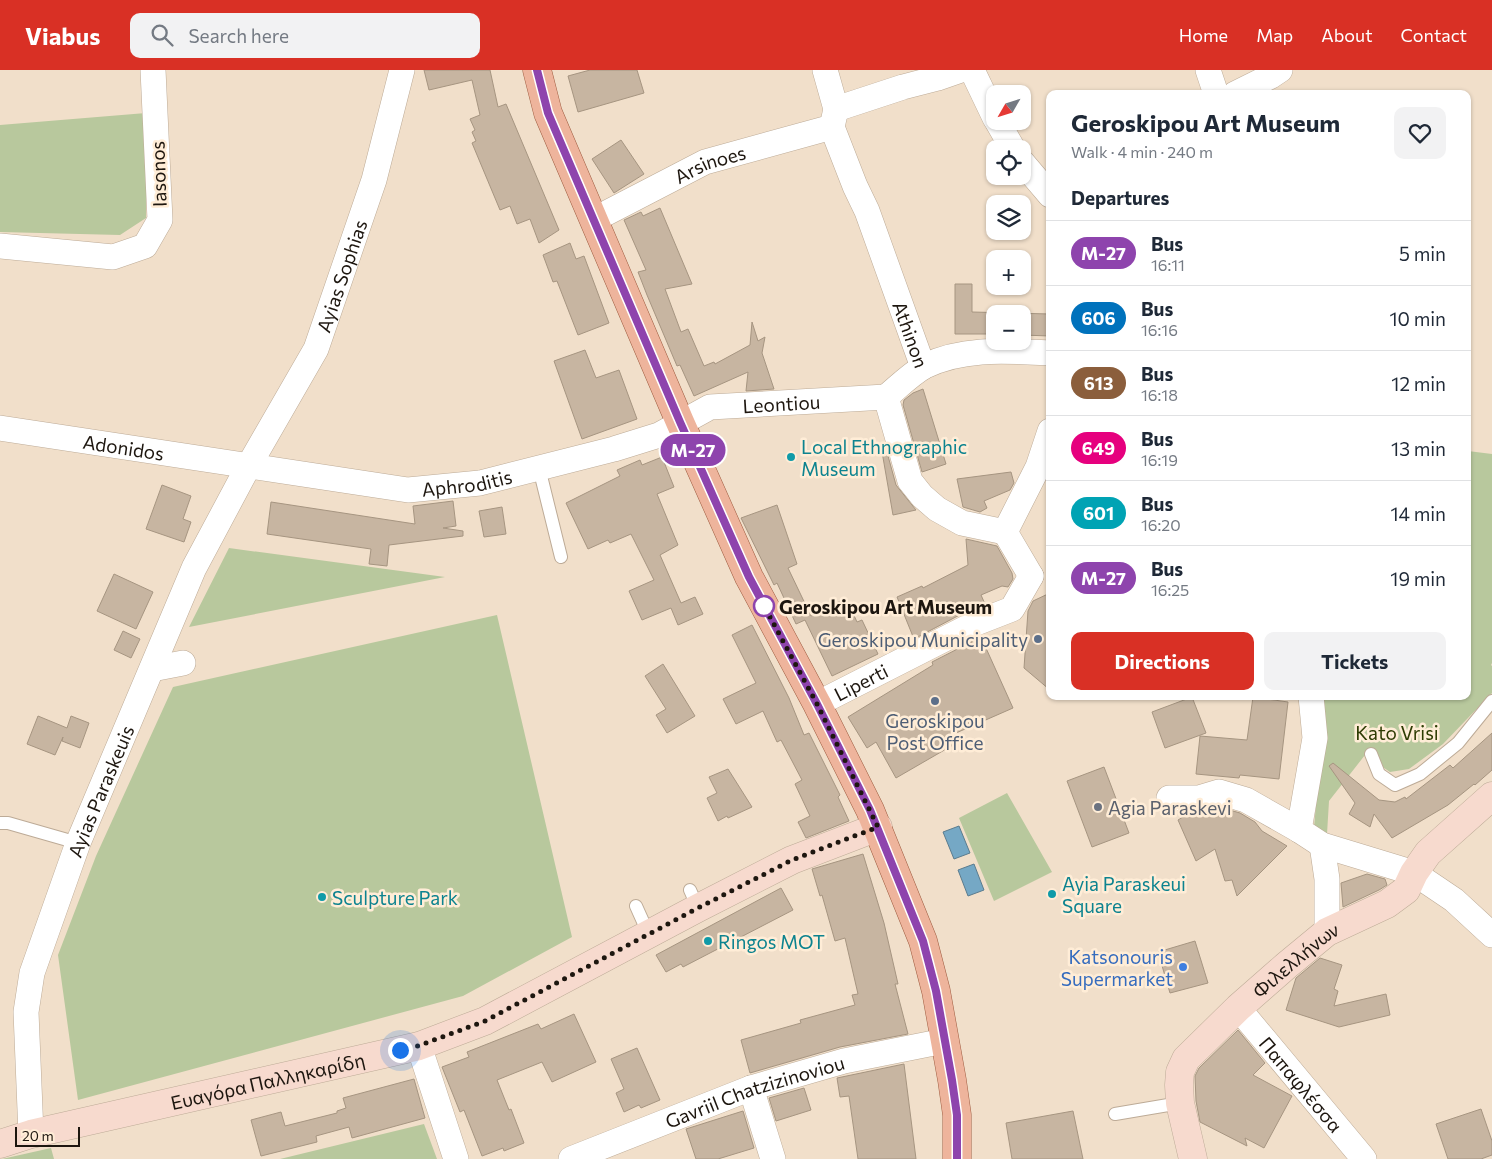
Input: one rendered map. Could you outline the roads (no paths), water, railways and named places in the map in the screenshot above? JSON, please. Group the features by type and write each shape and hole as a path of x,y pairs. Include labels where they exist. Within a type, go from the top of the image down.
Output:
{"main road":[{"path":"537,70 548,113 680,422 749,577 817,704 878,827 923,941 936,991 952,1080 957,1115 957,1159"},
{"name":"Φιλελλήνων","path":"1180,1103 1180,1072 1186,1059 1238,1008 1327,932 1394,899 1406,890 1414,873 1428,853 1492,796"},
{"name":"Ευαγόρα Παλληκαρίδη","path":"0,1144 31,1134 418,1046 485,1021 649,935 694,899 878,827"},
{"path":"1180,1103 1193,1159"}],"street":[{"name":"Iasonos","path":"0,246 113,257 144,246 160,220 154,70"},
{"name":"Ayias Sophias","path":"248,467 316,349 374,180 402,70"},
{"name":"Athinon","path":"825,70 834,118 855,186 867,211 924,367 886,397"},
{"name":"Arsinoes","path":"594,219 705,162 834,118 903,87 961,70"},
{"path":"972,70 986,99"},
{"path":"1208,70 1215,90"},
{"path":"1243,90 1280,70"},
{"path":"1031,173 1046,190"},
{"path":"924,367 946,357 970,353 995,351 1046,352"},
{"path":"886,397 910,481 922,496 937,509 962,523 1005,532 1040,574"},
{"name":"Leontiou","path":"680,422 710,407 886,397"},
{"name":"Aphroditis","path":"248,467 408,490 480,483 614,449 659,435 680,422"},
{"name":"Adonidos","path":"0,428 248,467"},
{"path":"1005,532 1038,467 1046,443"},
{"name":"Ayias Paraskeuis","path":"31,1134 26,1012 32,972 78,844 194,568 248,467"},
{"name":"Liperti","path":"817,704 976,623 1012,609 1040,574"},
{"path":"152,669 183,664"},
{"path":"1299,830 1315,738 1311,700"},
{"path":"1169,798 1199,798 1219,792 1246,800 1322,845 1414,873 1454,900 1492,935"},
{"path":"1322,845 1327,879 1327,932"},
{"name":"Παπαφλέσσα","path":"1238,1008 1364,1159"},
{"name":"Gavriil Chatzizinoviou","path":"571,1159 750,1088 844,1061 944,1040"},
{"path":"418,1046 456,1159"},
{"path":"750,1088 773,1159"}],"lane":[{"path":"539,468 561,557"},
{"path":"1371,754 1379,774 1395,784 1420,774 1458,743 1492,701"},
{"path":"0,823 8,823 78,844"},
{"path":"636,906 649,935"},
{"path":"1116,1114 1180,1103"}],"water":[{"path":"959,826 970,853 954,859 943,832"},
{"path":"974,864 984,890 968,896 958,870"}],"place":[{"name":"Local Ethnographic Museum","path":"791,457"},
{"name":"Geroskipou Art Museum","path":"764,606"},
{"name":"Geroskipou Municipality","path":"1038,639"},
{"name":"Geroskipou Post Office","path":"935,701"},
{"name":"Agia Paraskevi","path":"1098,807"},
{"name":"Ayia Paraskeui Square","path":"1052,894"},
{"name":"Sculpture Park","path":"322,897"},
{"name":"Ringos MOT","path":"708,941"},
{"name":"Katsonouris Supermarket","path":"1183,967"}],"park label":[{"name":"Kato Vrisi","path":"1397,732"}]}
